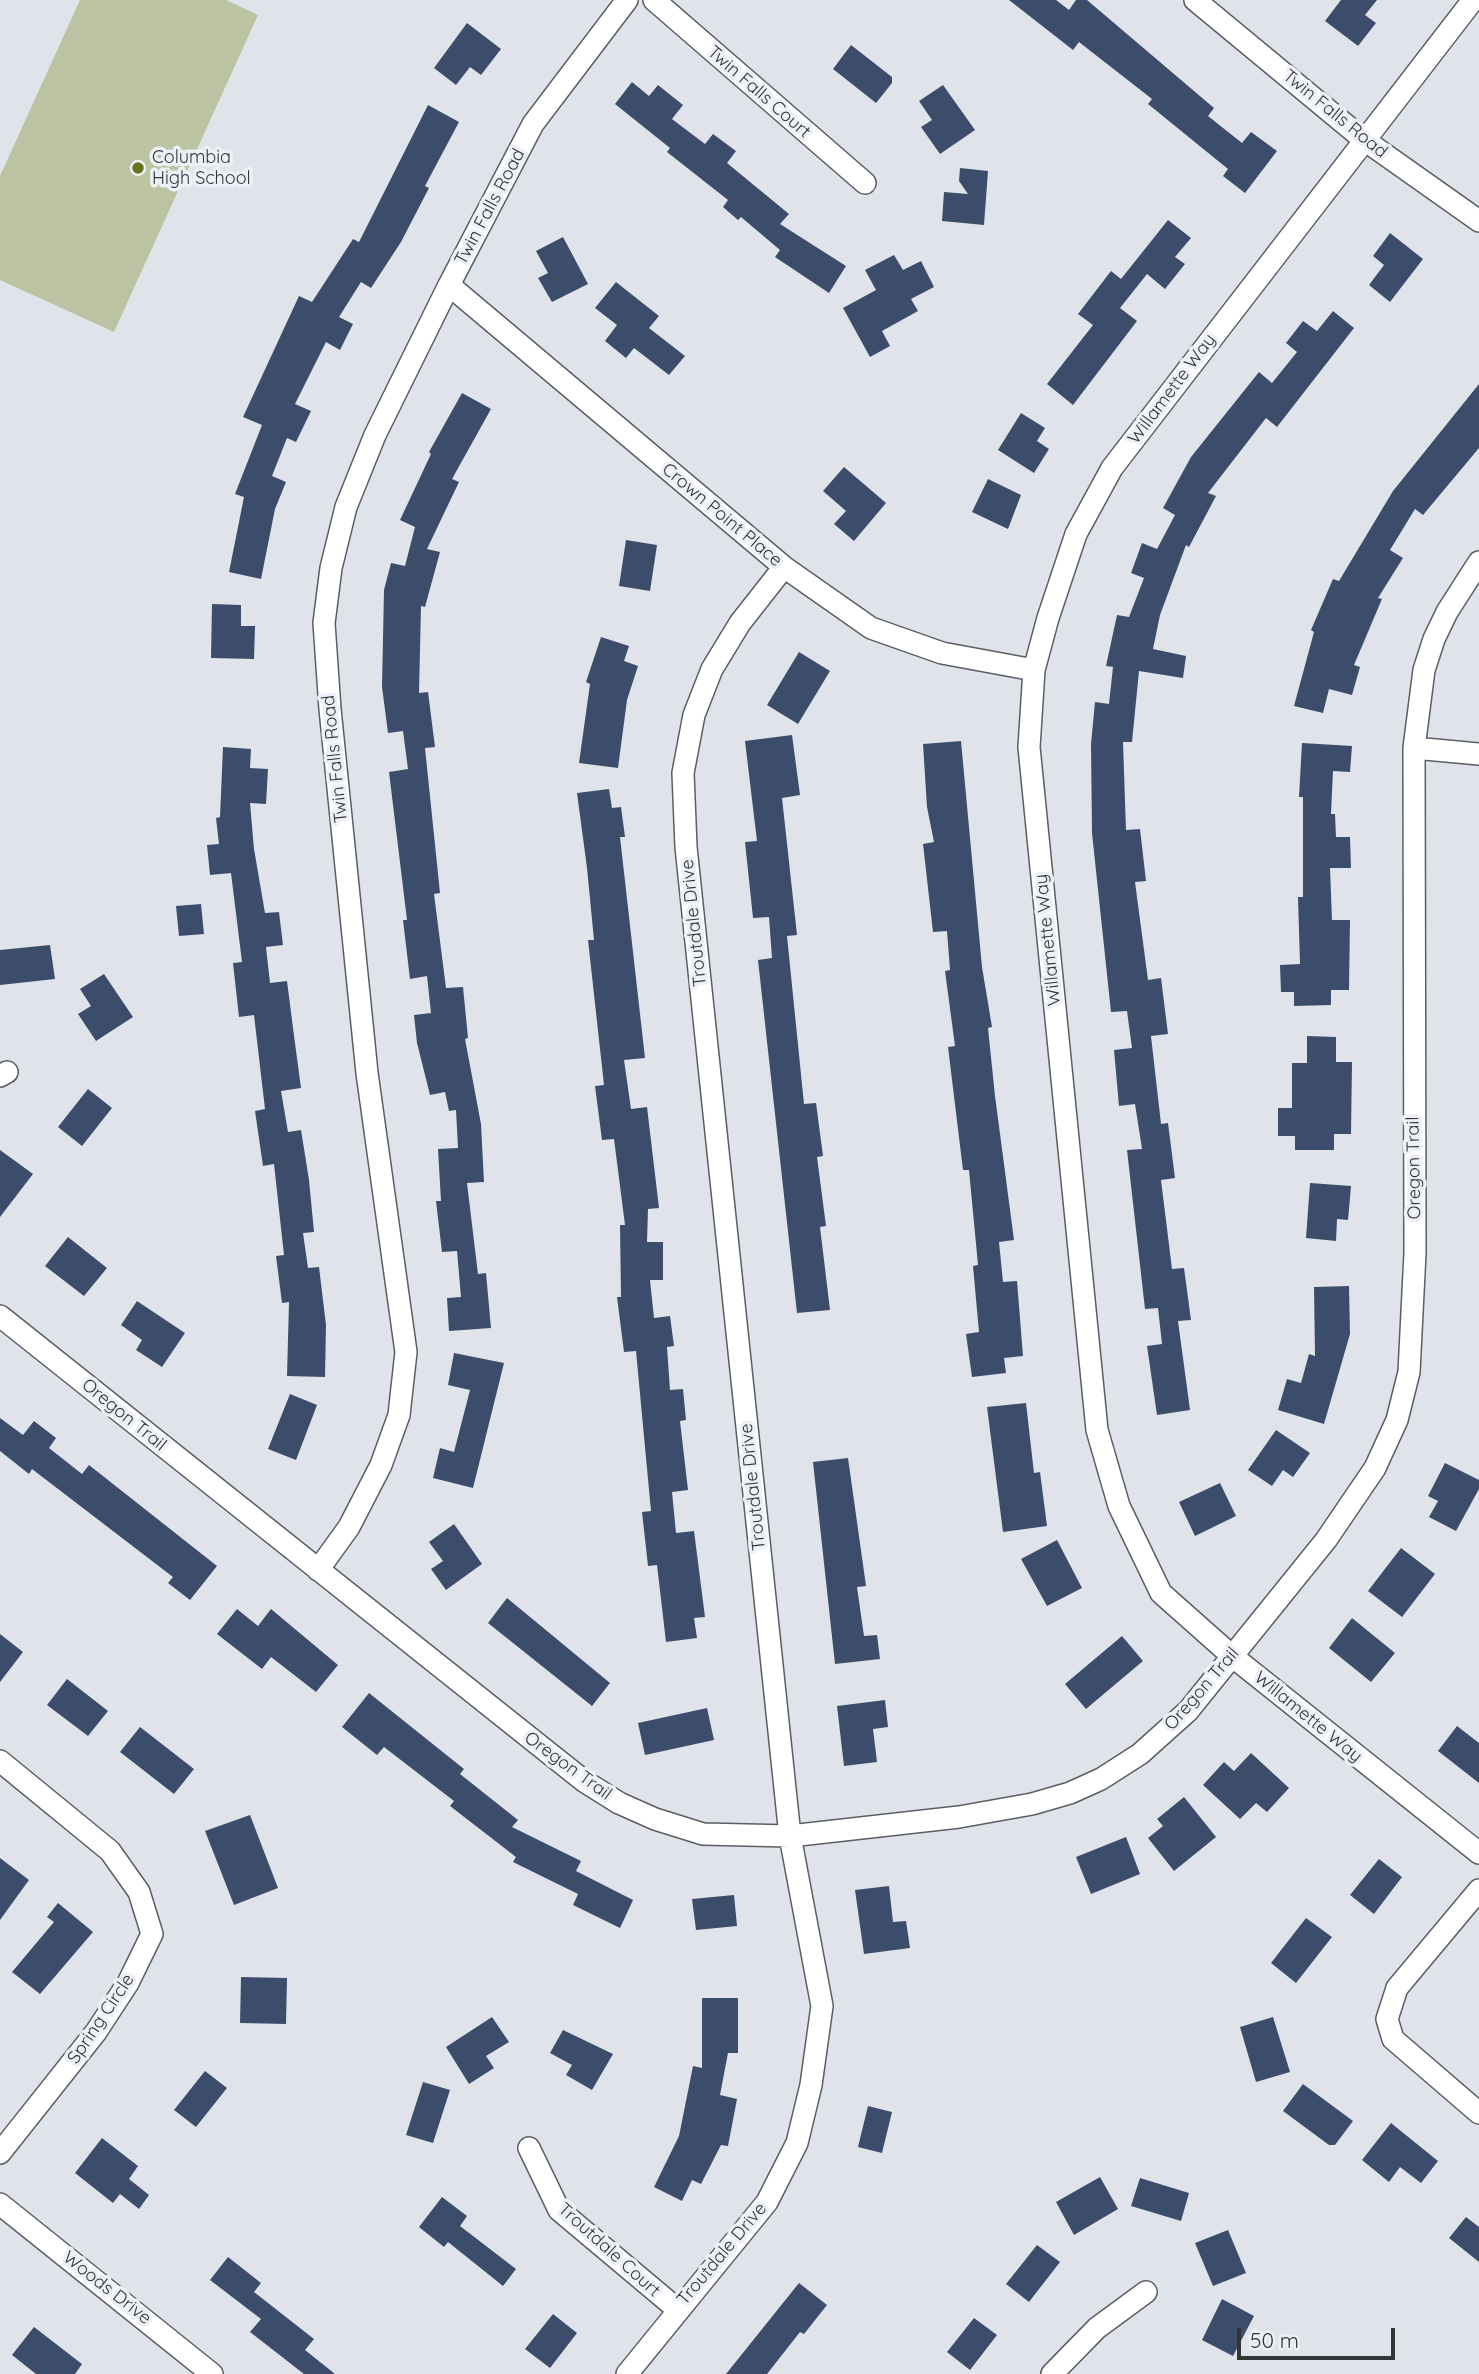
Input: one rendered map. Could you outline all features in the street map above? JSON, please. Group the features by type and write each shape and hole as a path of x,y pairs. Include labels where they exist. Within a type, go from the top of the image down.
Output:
{"street":[{"name":"Twin Falls Road","path":"318,1570 349,1527 381,1465 399,1415 406,1352 367,1073 324,623 331,568 346,507 375,435 449,285 533,124 626,0"},
{"name":"Twin Falls Court","path":"654,0 865,183"},
{"name":"Twin Falls Road","path":"1195,0 1363,139 1479,221"},
{"name":"Willamette Way","path":"1473,0 1363,139 1112,468 1076,534 1034,670 1028,747 1097,1430 1119,1506 1161,1593 1232,1656 1479,1853"},
{"name":"Crown Point Place","path":"449,285 784,567 871,628 942,653 1034,670"},
{"name":"Oregon Trail","path":"0,1316 584,1782 619,1803 654,1819 703,1833 790,1836 959,1817 1032,1804 1070,1793 1101,1779 1140,1754 1188,1711 1326,1540 1375,1468 1397,1420 1409,1372 1415,1252 1414,748 1424,670 1434,639 1479,562"},
{"name":"Troutdale Drive","path":"626,2374 767,2202 797,2143 810,2085 822,2006 790,1836 685,847 683,773 694,715 712,669 740,623 784,567"},
{"path":"1414,748 1479,754"},
{"name":"Spring Circle","path":"0,1761 110,1851 139,1892 152,1934 128,1983 96,2032 0,2153"},
{"path":"1479,1891 1397,1989 1387,2019 1393,2039 1479,2113"},
{"name":"Troutdale Court","path":"529,2148 559,2210 677,2309"},
{"name":"Woods Drive","path":"0,2204 212,2374"},
{"path":"1052,2374 1097,2328 1146,2292"}],"green space":[{"path":"80,0 226,0 258,15 114,332 0,280 0,176"}],"building":[{"path":"1009,0 1056,0 1069,10 1076,0 1087,0 1214,108 1208,116 1242,143 1251,132 1277,151 1245,193 1223,176 1228,169 1148,104 1152,99 1079,42 1073,50"},
{"path":"1341,0 1377,0 1365,15 1376,23 1358,46 1325,21"},
{"path":"467,23 501,49 481,75 470,67 456,85 434,68"},
{"path":"851,45 892,77 892,83 876,103 833,69"},
{"path":"632,82 649,96 658,85 683,105 672,119 705,144 713,134 736,151 727,163 789,214 780,224 846,266 829,293 775,257 780,250 741,217 738,220 723,207 728,200 667,152 670,148 615,104"},
{"path":"943,85 975,130 940,154 921,127 932,120 919,101"},
{"path":"428,105 459,122 425,186 429,188 401,242 371,288 361,282 339,317 353,324 340,350 326,342 295,404 311,411 296,442 287,438 272,476 286,482 275,509 261,579 229,572 244,497 235,494 262,425 243,417 299,296 312,302 353,239 359,242"},
{"path":"960,168 988,171 984,225 942,221 944,192 968,194 959,181"},
{"path":"1168,220 1191,238 1175,257 1185,264 1165,289 1147,274 1120,308 1137,321 1073,405 1047,384 1093,325 1078,314 1111,271 1121,279"},
{"path":"1390,233 1423,259 1390,302 1369,285 1384,265 1373,256"},
{"path":"563,237 588,284 552,302 538,278 548,273 536,251"},
{"path":"894,255 903,270 921,261 934,287 911,299 918,311 882,331 890,346 870,357 843,308 876,290 865,270"},
{"path":"616,282 659,316 649,328 685,356 669,375 634,348 626,358 605,341 617,325 595,308"},
{"path":"1333,311 1354,328 1277,427 1266,418 1208,493 1216,496 1189,547 1186,545 1160,615 1153,649 1186,656 1183,678 1139,671 1132,742 1123,742 1126,830 1140,829 1146,881 1135,882 1148,980 1161,978 1168,1034 1151,1036 1161,1124 1168,1123 1175,1178 1161,1180 1172,1269 1184,1268 1191,1320 1178,1321 1190,1410 1157,1415 1147,1346 1162,1344 1158,1308 1145,1309 1127,1150 1142,1149 1135,1104 1119,1106 1114,1050 1132,1048 1127,1011 1111,1012 1092,833 1091,744 1095,702 1109,704 1113,667 1106,666 1117,615 1129,617 1144,578 1131,573 1142,543 1157,549 1175,515 1163,508 1191,457 1259,372 1272,383 1297,352 1286,343 1303,321 1317,331"},
{"path":"1479,384 1479,448 1423,515 1415,509 1390,550 1403,558 1378,598 1382,599 1354,665 1360,667 1352,695 1329,689 1323,713 1294,706 1314,632 1311,630 1333,579 1339,581 1393,491"},
{"path":"462,393 491,409 452,479 459,482 427,549 440,552 425,607 421,606 419,693 428,692 435,747 425,748 440,893 434,894 446,988 463,987 468,1038 465,1039 481,1124 484,1182 467,1183 478,1274 486,1273 491,1328 449,1331 447,1298 461,1297 457,1251 442,1252 436,1201 441,1201 438,1149 458,1148 456,1110 449,1111 445,1092 430,1095 417,1043 414,1015 431,1013 427,976 410,979 403,920 407,920 389,772 408,769 403,731 388,733 382,687 384,590 391,563 405,566 415,527 400,520 431,454 429,452"},
{"path":"1021,413 1045,428 1037,441 1049,449 1034,473 998,450"},
{"path":"844,467 886,503 854,541 834,524 846,511 823,491"},
{"path":"988,479 1021,495 1008,529 972,512"},
{"path":"626,540 657,545 650,591 619,586"},
{"path":"212,604 241,605 241,626 255,626 254,659 211,658"},
{"path":"601,637 629,646 624,661 638,666 627,700 618,768 579,763 590,684 586,682"},
{"path":"799,652 830,671 798,724 767,705"},
{"path":"792,735 800,795 782,798 797,935 787,936 804,1104 816,1103 823,1156 817,1157 826,1226 820,1227 830,1310 797,1313 758,960 772,958 769,917 753,918 745,842 757,841 745,741"},
{"path":"961,741 982,967 992,1027 988,1028 995,1096 1014,1240 999,1242 1003,1282 1017,1281 1023,1356 1004,1358 1006,1373 972,1377 966,1334 979,1332 973,1266 978,1265 969,1170 963,1170 948,1047 955,1046 945,971 950,970 947,931 933,932 923,844 934,842 927,807 923,744"},
{"path":"1302,743 1352,746 1350,772 1333,771 1331,814 1335,814 1336,837 1350,837 1351,868 1330,868 1332,920 1350,920 1349,990 1331,990 1331,1005 1294,1006 1294,992 1281,992 1280,965 1300,964 1298,897 1303,897 1303,797 1299,797"},
{"path":"223,747 251,749 250,768 268,769 266,804 250,803 254,849 265,913 279,912 283,945 266,947 270,983 287,981 301,1088 281,1091 288,1132 301,1130 309,1180 314,1232 303,1233 308,1268 319,1267 326,1325 325,1377 287,1376 289,1302 282,1303 276,1256 284,1255 274,1164 263,1166 255,1111 265,1109 254,1015 239,1017 233,963 242,962 231,873 210,875 207,845 219,844 216,818 220,817"},
{"path":"609,789 612,808 621,807 625,837 620,837 645,1058 624,1060 631,1109 647,1107 659,1208 648,1209 647,1242 663,1242 663,1280 650,1280 654,1318 670,1316 674,1346 667,1347 670,1390 683,1389 686,1420 680,1421 688,1490 672,1492 676,1533 694,1531 705,1617 694,1618 697,1638 666,1642 657,1565 648,1566 642,1512 651,1511 636,1351 624,1352 617,1297 621,1297 620,1225 625,1225 614,1139 602,1140 595,1086 604,1085 588,940 594,940 577,793"},
{"path":"201,904 204,934 179,936 176,906"},
{"path":"50,945 55,979 0,985 0,950"},
{"path":"104,974 133,1017 96,1041 78,1014 91,1006 80,989"},
{"path":"1307,1036 1336,1037 1336,1062 1352,1062 1351,1134 1334,1134 1334,1150 1295,1150 1295,1136 1278,1136 1278,1108 1292,1108 1292,1063 1307,1063"},
{"path":"88,1089 112,1108 82,1146 58,1127"},
{"path":"0,1150 33,1174 0,1217"},
{"path":"1310,1183 1351,1186 1348,1220 1337,1219 1336,1241 1306,1238"},
{"path":"68,1237 107,1268 84,1296 45,1266"},
{"path":"1349,1286 1350,1334 1324,1424 1278,1410 1287,1379 1301,1383 1309,1354 1315,1356 1314,1287"},
{"path":"137,1301 185,1333 162,1367 136,1350 142,1340 121,1325"},
{"path":"454,1353 504,1363 473,1488 433,1478 440,1448 454,1452 470,1390 448,1385"},
{"path":"290,1394 317,1405 296,1460 268,1449"},
{"path":"1026,1403 1034,1473 1040,1472 1047,1526 1003,1532 987,1407"},
{"path":"0,1418 23,1435 34,1421 56,1438 49,1448 82,1474 89,1465 217,1566 190,1600 168,1583 173,1577 32,1469 29,1474 0,1451"},
{"path":"1276,1430 1310,1453 1293,1477 1283,1470 1272,1486 1248,1470"},
{"path":"848,1458 866,1586 857,1587 864,1636 877,1635 880,1659 835,1664 813,1462"},
{"path":"1445,1463 1479,1480 1479,1489 1456,1531 1429,1517 1438,1501 1428,1496"},
{"path":"1220,1483 1236,1516 1195,1536 1179,1502"},
{"path":"454,1524 482,1564 446,1590 431,1569 443,1561 429,1542"},
{"path":"1057,1540 1082,1588 1047,1606 1021,1559"},
{"path":"1401,1548 1435,1574 1402,1617 1368,1591"},
{"path":"507,1598 610,1683 592,1706 488,1623"},
{"path":"237,1609 258,1626 271,1609 338,1665 316,1692 271,1657 262,1669 217,1634"},
{"path":"1352,1618 1395,1653 1371,1682 1329,1648"},
{"path":"0,1634 23,1652 0,1682"},
{"path":"1122,1636 1143,1661 1086,1709 1065,1684"},
{"path":"67,1679 108,1711 88,1736 47,1705"},
{"path":"369,1693 464,1769 460,1774 518,1820 512,1827 581,1861 576,1871 633,1900 620,1928 573,1905 578,1894 513,1862 516,1857 450,1806 454,1801 384,1747 377,1755 342,1727"},
{"path":"885,1700 888,1727 873,1729 877,1762 844,1766 837,1706"},
{"path":"707,1708 714,1740 645,1755 638,1723"},
{"path":"1457,1726 1479,1743 1479,1783 1438,1751"},
{"path":"140,1727 194,1769 174,1794 120,1752"},
{"path":"1251,1753 1289,1788 1267,1812 1256,1803 1240,1819 1203,1785 1224,1762 1234,1771"},
{"path":"1184,1797 1216,1837 1174,1871 1148,1838 1163,1826 1157,1819"},
{"path":"250,1815 278,1888 234,1905 205,1831"},
{"path":"1126,1837 1140,1874 1091,1894 1076,1857"},
{"path":"0,1858 29,1880 0,1920"},
{"path":"1379,1859 1402,1877 1374,1914 1350,1895"},
{"path":"889,1886 893,1922 906,1921 910,1948 864,1954 855,1890"},
{"path":"734,1895 737,1926 696,1930 692,1899"},
{"path":"58,1903 93,1932 40,1994 12,1972 54,1922 47,1917"},
{"path":"1306,1918 1332,1937 1296,1983 1271,1963"},
{"path":"241,1977 287,1978 286,2024 240,2023"},
{"path":"702,1998 738,1998 738,2053 728,2053 720,2095 737,2099 728,2146 721,2145 701,2184 692,2180 682,2201 654,2187 679,2136 693,2066 702,2068"},
{"path":"492,2017 509,2042 486,2056 494,2068 469,2084 446,2047"},
{"path":"1273,2017 1290,2072 1256,2082 1240,2027"},
{"path":"563,2030 613,2054 592,2090 566,2075 572,2065 550,2053"},
{"path":"205,2071 227,2088 196,2127 174,2110"},
{"path":"423,2082 450,2090 433,2143 406,2135"},
{"path":"1303,2084 1353,2121 1335,2145 1329,2145 1283,2111"},
{"path":"868,2106 892,2112 882,2153 858,2147"},
{"path":"1391,2123 1438,2161 1421,2183 1400,2167 1389,2182 1362,2160"},
{"path":"102,2138 138,2166 129,2179 149,2195 139,2209 120,2194 113,2203 75,2173"},
{"path":"1100,2177 1118,2209 1074,2235 1056,2202"},
{"path":"1140,2178 1189,2193 1181,2221 1131,2206"},
{"path":"442,2197 467,2216 460,2226 516,2269 503,2286 448,2242 444,2247 419,2227"},
{"path":"1466,2217 1479,2227 1479,2262 1449,2238"},
{"path":"1228,2230 1246,2273 1213,2286 1195,2243"},
{"path":"1037,2245 1060,2262 1029,2302 1006,2284"},
{"path":"228,2257 261,2283 254,2292 314,2339 305,2350 335,2374 304,2374 250,2332 261,2319 210,2280"},
{"path":"799,2283 827,2305 804,2334 800,2332 767,2374 726,2374"},
{"path":"1222,2299 1254,2316 1233,2356 1202,2340"},
{"path":"553,2314 577,2333 550,2368 525,2349"},
{"path":"974,2318 997,2335 970,2370 947,2352"},
{"path":"34,2327 82,2364 75,2374 36,2374 12,2355"}],"place":[{"name":"Columbia High School","path":"138,168"}]}
